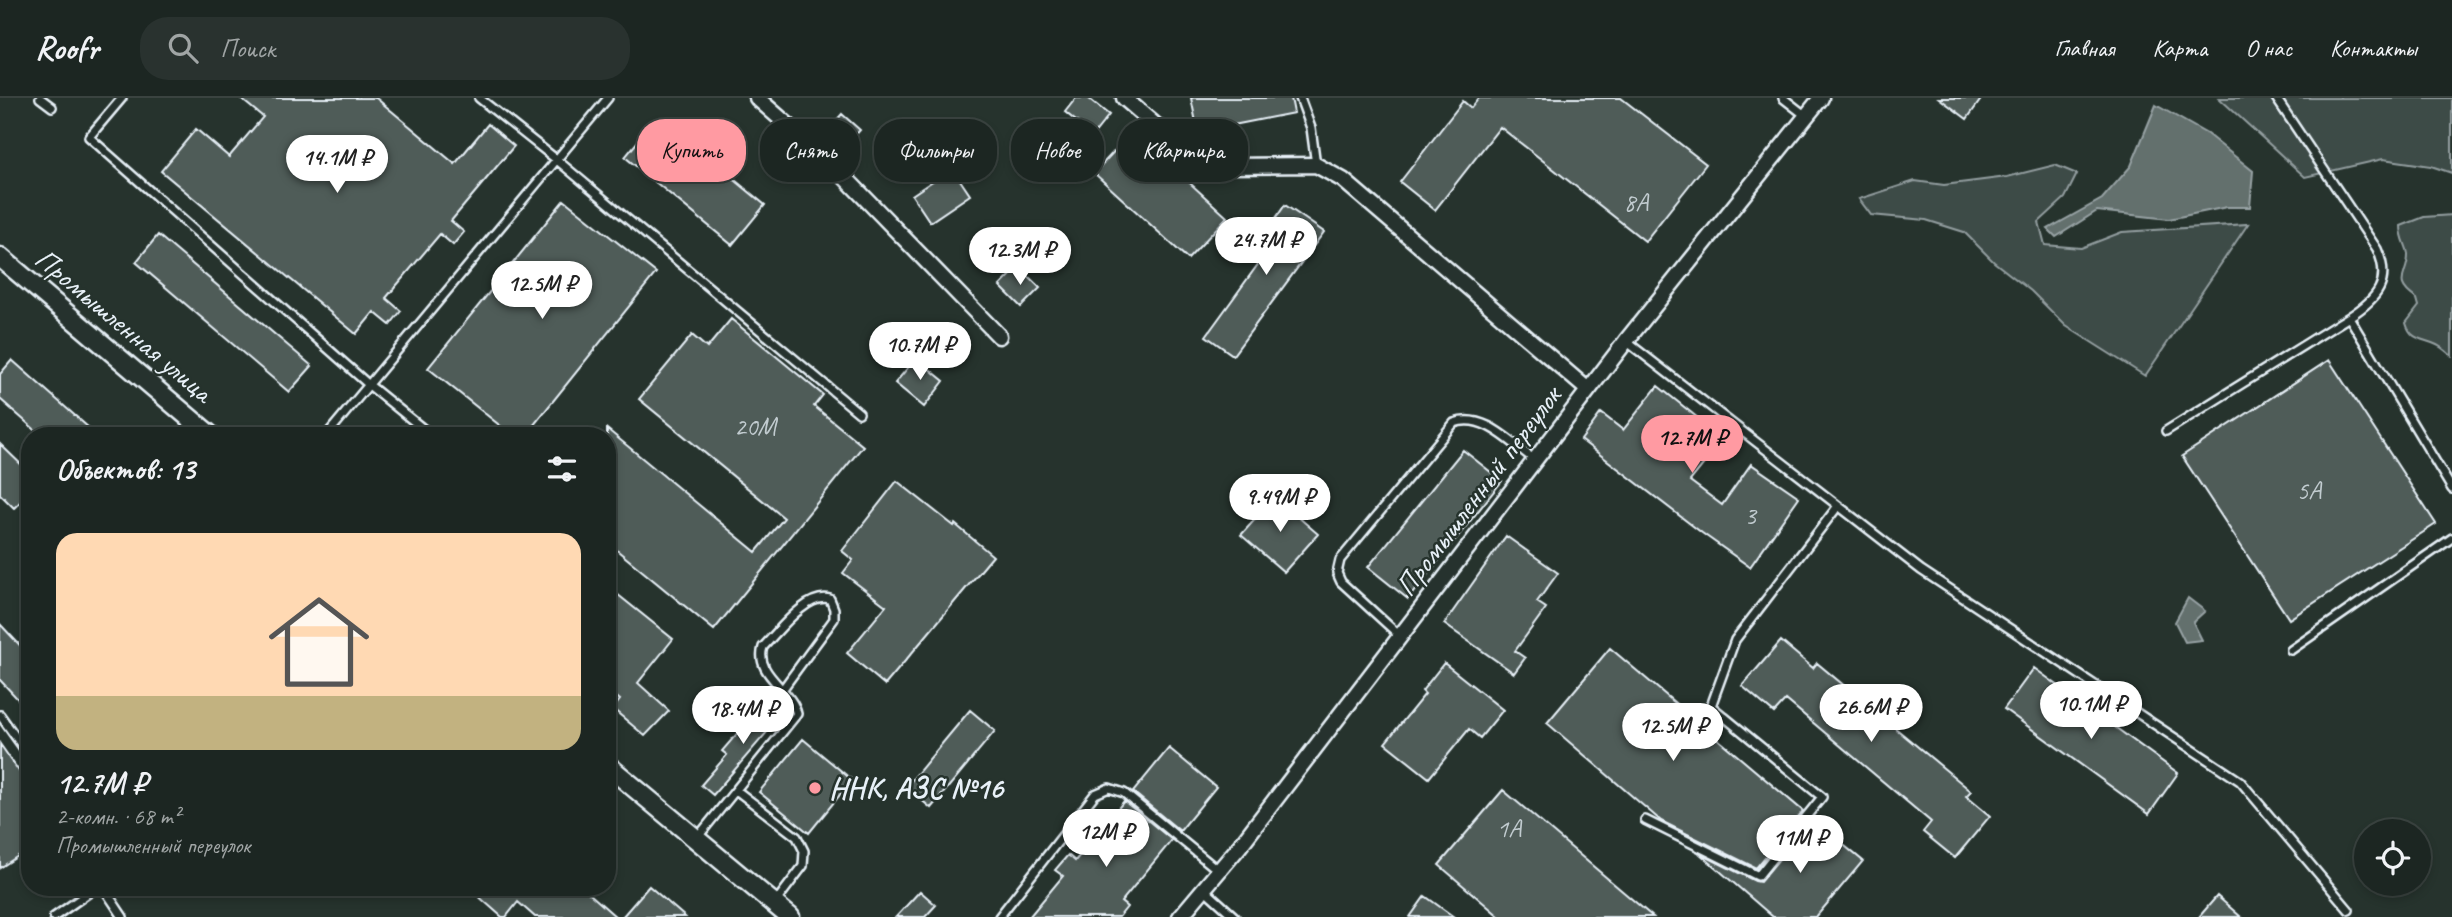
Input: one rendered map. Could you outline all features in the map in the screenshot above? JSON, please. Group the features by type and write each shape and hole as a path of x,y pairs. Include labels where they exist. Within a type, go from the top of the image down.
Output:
{"street":[{"path":"757,98 831,163 999,336"},
{"path":"1124,98 1184,150 1227,166 1316,165 1343,180 1588,390"},
{"name":"Промышленный переулок","path":"1180,917 1219,871 1626,341 1821,98"},
{"name":"Промышленная улица","path":"0,257 200,427"},
{"path":"616,772 790,917"}],"lane":[{"path":"40,98 52,107"},
{"path":"122,98 89,137 369,385 421,427"},
{"path":"480,98 859,413"},
{"path":"334,427 608,98"},
{"path":"1300,98 1311,128 1316,165"},
{"path":"1783,98 1807,116"},
{"path":"2166,431 2366,307 2380,289 2384,267 2380,256 2276,98"},
{"path":"2349,317 2452,489"},
{"path":"1626,341 1921,570 2240,781 2349,910"},
{"path":"1400,636 1341,582 1337,573 1340,560 1454,423 1466,419 1481,421 1535,460"},
{"path":"1645,820 1758,876 1822,797 1711,706 1735,640 1839,506"},
{"path":"2291,650 2452,538"},
{"path":"696,839 797,714 795,707 763,666 760,656 763,647 810,601 822,597 830,599 834,619 782,690"},
{"path":"0,715 21,744"},
{"path":"999,917 1095,794 1109,788 1124,793 1219,871"},
{"path":"736,790 797,837 804,851 803,866 774,904"},
{"path":"1204,889 1235,917"},
{"path":"54,917 86,896"},
{"path":"107,896 123,917"}],"shaded area":[{"path":"2219,98 2452,98 2452,173 2431,166 2383,159 2305,177"},
{"path":"2156,105 2207,134 2253,171 2250,207 2227,207 2169,219 2097,211 2056,237 2048,229 2102,199 2131,166"},
{"path":"2055,165 2077,174 2065,198 2039,222 2045,245 2081,248 2122,232 2248,224 2145,376 2066,326 1964,232 1926,220 1871,215 1859,199 1915,181 1944,185 2007,177"},
{"path":"2452,215 2452,356 2437,345 2414,336 2408,329 2406,323 2419,306 2417,299 2403,283 2408,254 2401,226 2424,217"},
{"path":"2188,598 2205,611 2193,622 2202,640 2185,642 2175,622"}],"building":[{"path":"240,98 376,98 455,164 488,124 514,146 451,221 464,232 453,245 440,234 386,298 401,311 390,325 374,312 356,334 161,171 196,129 229,157 263,117"},
{"path":"1076,98 1088,98 1109,115 1104,121 1104,119 1074,119 1065,112"},
{"path":"1191,98 1291,98 1294,113 1248,122 1248,119 1195,119"},
{"path":"1479,98 1621,98 1706,164 1645,241 1500,127 1435,210 1400,182 1463,101 1471,108"},
{"path":"1939,98 1982,98 1967,119"},
{"path":"637,142 637,167 625,157"},
{"path":"1118,147 1118,182 1189,182 1227,217 1188,259 1104,182 1104,162"},
{"path":"655,182 737,182 765,205 732,245"},
{"path":"931,182 961,182 970,195 930,222 912,195"},
{"path":"564,200 656,273 532,427 502,427 428,368"},
{"path":"1285,205 1324,232 1233,355 1206,336 1264,256 1254,250"},
{"path":"158,235 312,366 289,392 136,262"},
{"path":"1019,267 1040,288 1021,307 1000,286"},
{"path":"731,319 823,395 814,406 863,446 714,630 616,549 616,436 756,552 784,518 639,399 692,335 707,348"},
{"path":"916,358 944,381 924,407 895,383"},
{"path":"12,360 88,427 32,427 0,399 0,374"},
{"path":"2329,360 2436,524 2289,619 2182,456"},
{"path":"1658,386 1724,439 1690,481 1722,505 1751,464 1799,497 1750,567 1581,440 1601,413 1623,430"},
{"path":"0,444 21,464 21,501 14,508 0,494"},
{"path":"1463,450 1502,481 1408,599 1368,567"},
{"path":"897,481 993,556 885,685 847,653 886,606 843,573 853,560 842,551"},
{"path":"1275,497 1318,534 1284,572 1241,535"},
{"path":"1506,536 1558,573 1537,602 1546,608 1515,651 1525,658 1514,673 1444,624"},
{"path":"616,593 673,639 638,683 669,711 645,736 616,712 620,700 616,697"},
{"path":"0,624 21,646 21,702 0,680"},
{"path":"1781,641 1813,668 1817,663 1971,791 1966,796 1990,816 1955,858 1923,832 1931,822 1786,700 1774,713 1742,686"},
{"path":"1610,648 1803,811 1756,868 1661,821 1547,723"},
{"path":"1444,663 1503,710 1480,738 1469,729 1429,778 1385,743 1425,694 1422,691"},
{"path":"2034,668 2178,773 2149,814 2004,709"},
{"path":"774,700 786,710 713,795 701,785 727,755 722,751 754,714 758,718"},
{"path":"970,710 995,731 931,808 906,787"},
{"path":"803,739 852,780 809,833 759,792"},
{"path":"0,744 21,774 21,854 0,868"},
{"path":"1169,748 1216,787 1180,831 1133,792"},
{"path":"1503,790 1653,917 1500,917 1439,865"},
{"path":"1124,801 1172,840 1121,902 1127,907 1119,917 1029,917 1063,876 1055,870 1068,855 1075,861"},
{"path":"1812,819 1863,861 1816,917 1773,917 1699,853 1760,882"},
{"path":"649,886 685,917 622,917"},
{"path":"920,891 936,905 925,917 896,917"},
{"path":"478,896 592,896 616,917 535,917 518,902 506,917 502,917"},
{"path":"1425,896 1454,917 1410,917"},
{"path":"2217,896 2241,917 2199,917"}],"place":[{"name":"ННК, АЗС №16","path":"815,788"}]}
